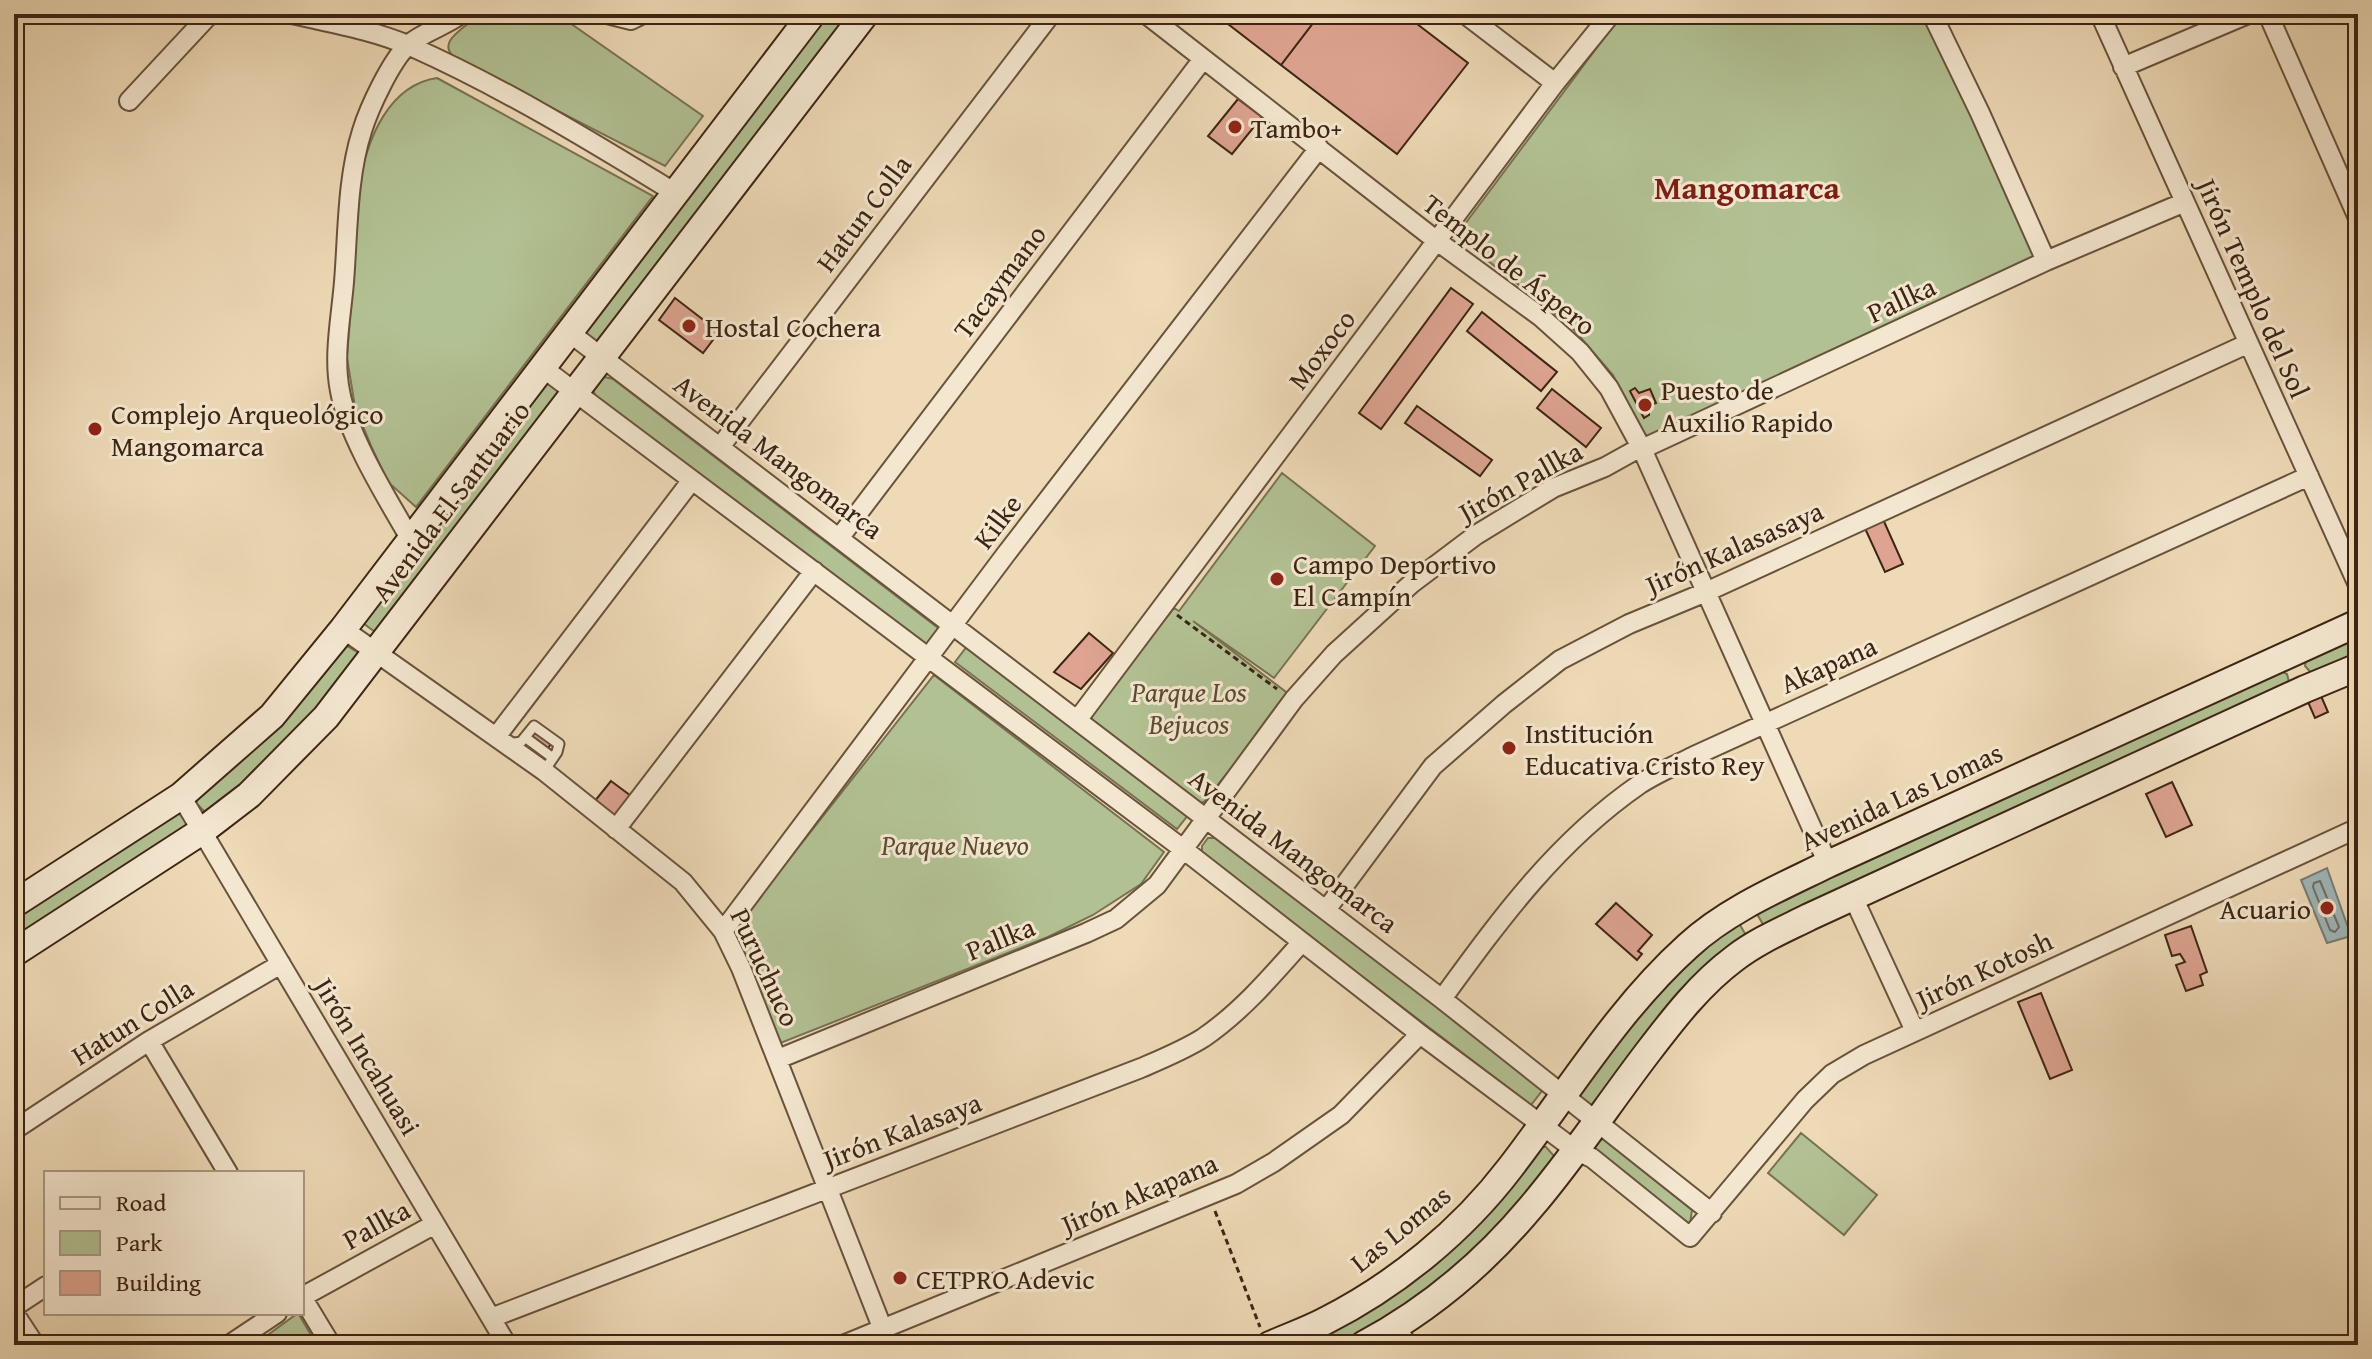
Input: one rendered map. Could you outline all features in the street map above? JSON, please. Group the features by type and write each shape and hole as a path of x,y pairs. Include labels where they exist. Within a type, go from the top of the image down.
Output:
{"street":[{"path":"129,101 210,14"},
{"path":"292,14 408,45 530,107 677,194"},
{"path":"411,540 384,494 347,416 337,367 354,168 362,131 378,90 408,45 461,14"},
{"path":"607,14 631,20 643,14"},
{"name":"Avenida El Santuario","path":"14,904 181,796 272,716 343,629 812,14"},
{"name":"Avenida El Santuario","path":"14,953 202,831 249,795 326,717 865,14"},
{"name":"Hatun Colla","path":"720,447 1051,14"},
{"name":"Templo de Áspero","path":"1146,14 1437,241 1541,317 1580,352 1609,388 1642,448 1828,864"},
{"path":"1465,14 1555,83"},
{"name":"Moxoco","path":"1078,719 1555,83 1611,14"},
{"path":"1932,14 2046,261"},
{"name":"Jirón Templo del Sol","path":"2100,14 2358,585"},
{"path":"2123,67 2248,14"},
{"path":"2268,14 2358,218"},
{"name":"Tacaymano","path":"840,537 1203,59"},
{"name":"Kilke","path":"723,931 1006,554 1319,148"},
{"name":"Pallka","path":"1642,448 2046,261 2185,202"},
{"name":"Avenida Mangomarca","path":"570,333 1442,999 1712,1213"},
{"name":"Jirón Kalasasaya","path":"1326,910 1433,766 1560,660 1629,624 1706,592 2247,344"},
{"path":"543,368 1183,849 1301,943 1575,1150"},
{"name":"Jirón Pallka","path":"1205,817 1294,699 1334,654 1411,584 1476,535 1553,488 1642,448"},
{"name":"Akapana","path":"1442,999 1511,905 1591,821 1642,783 1694,756 2309,476"},
{"path":"502,741 517,709 692,480"},
{"path":"616,829 814,571"},
{"name":"Avenida Las Lomas","path":"1541,1124 1657,976 1690,944 1742,909 1828,864 2358,623"},
{"name":"Puruchuco","path":"343,629 502,741 549,764 616,829 683,882 723,931 778,1059 886,1338"},
{"path":"2288,654 2305,689"},
{"path":"1363,1345 1402,1336 1434,1299 1503,1239 1532,1206 1689,1001 1708,980 1761,940 2358,667"},
{"name":"Jirón Incahuasi","path":"181,796 507,1345"},
{"name":"Pallka","path":"778,1059 1116,919 1157,885 1205,817"},
{"name":"Jirón Kotosh","path":"1575,1150 1592,1158 1690,1237 1805,1100 1832,1074 1915,1031 2358,828"},
{"path":"1853,897 1915,1031"},
{"path":"1742,909 1761,940"},
{"name":"Jirón Kalasaya","path":"491,1318 1141,1068 1201,1039 1252,998 1301,943"},
{"name":"Hatun Colla","path":"14,1130 149,1041 281,964"},
{"name":"Jirón Akapana","path":"843,1345 886,1338 1236,1184 1274,1162 1341,1115 1420,1034"},
{"path":"149,1041 223,1171"},
{"name":"Las Lomas","path":"1266,1338 1325,1321 1393,1279 1427,1253 1484,1199 1541,1124"},
{"name":"Pallka","path":"304,1296 435,1224"},
{"path":"35,1345 14,1310 44,1288"},
{"path":"304,1300 331,1345"},
{"path":"229,1345 274,1315"}],"lane":[{"path":"517,709 559,744 549,764 526,738"},
{"path":"502,741 521,742 534,726"}],"path":[{"path":"1165,606 1294,699"},
{"path":"1209,1194 1266,1338"}],"green space":[{"path":"479,14 557,14 703,116 665,166 455,58 448,46 450,40"},
{"path":"824,14 858,14 596,344 584,336 585,327"},
{"path":"1622,14 1925,14 2038,257 1648,441 1613,375 1569,324 1456,236"},
{"path":"437,78 653,196 416,507 388,482 371,446 355,407 347,358 360,180 369,147 375,131 394,102 420,83"},
{"path":"600,376 613,379 942,631 927,648 596,397 593,389"},
{"path":"542,384 552,384 560,392 381,632 375,632 363,623"},
{"name":"Parque Los Bejucos","path":"1282,473 1375,546 1274,678 1193,621 1290,695 1204,802 1197,803 1092,720 1091,711 1174,608 1179,611"},
{"path":"2358,632 2358,660 2313,675 2305,666 2307,655"},
{"path":"968,645 1189,814 1177,829 955,662"},
{"path":"347,646 359,653 298,737 213,812 204,811 196,803 200,792 339,647"},
{"path":"2277,669 2287,674 2290,686 1764,926 1757,914 1760,904"},
{"name":"Parque Nuevo","path":"934,675 1164,852 1141,884 1093,915 1048,937 778,1044 731,933"},
{"path":"171,811 179,813 188,824 182,834 14,943 14,915"},
{"path":"1208,838 1216,838 1545,1087 1531,1105 1202,855 1202,846"},
{"path":"1730,925 1740,925 1747,937 1593,1107 1580,1100 1580,1091 1652,994"},
{"path":"1801,1133 1877,1195 1844,1235 1768,1173"},
{"path":"1603,1139 1692,1210 1690,1224 1674,1227 1587,1159 1594,1140"},
{"path":"1537,1147 1546,1147 1555,1157 1554,1166 1464,1263 1345,1345 1287,1345 1321,1331"},
{"path":"299,1315 317,1345 254,1345"}],"water":[{"name":"Acuario","path":"2327,868 2351,936 2327,943 2301,880"}],"building":[{"path":"1215,14 1320,14 1281,65"},
{"path":"1320,14 1404,14 1468,63 1397,154 1281,65"},
{"name":"Tambo+","path":"1238,99 1262,117 1232,154 1208,136"},
{"path":"1451,288 1473,304 1381,429 1359,413"},
{"name":"Hostal Cochera","path":"675,298 719,332 703,353 659,320"},
{"path":"1482,312 1557,372 1541,391 1467,331"},
{"name":"Puesto de Auxilio Rapido","path":"1635,388 1639,393 1650,389 1656,403 1649,406 1649,415 1644,418 1630,391"},
{"path":"1552,389 1601,428 1586,447 1537,408"},
{"path":"1417,406 1492,460 1480,476 1405,423"},
{"path":"1882,517 1903,564 1885,572 1863,524"},
{"path":"1089,633 1113,653 1081,689 1054,672"},
{"path":"2321,696 2328,712 2315,718 2308,702"},
{"path":"537,729 553,741 546,751 530,739"},
{"path":"611,781 635,799 618,819 594,802"},
{"path":"2172,782 2192,825 2166,837 2146,794"},
{"path":"1616,903 1652,935 1638,951 1642,954 1637,960 1596,924"},
{"path":"2191,926 2207,972 2200,975 2203,985 2186,991 2176,965 2185,962 2180,954 2172,956 2165,935"},
{"path":"2041,993 2072,1070 2050,1079 2018,1002"}],"place":[{"name":"Tambo+","path":"1235,127"},
{"name":"Hostal Cochera","path":"689,326"},
{"name":"Puesto de Auxilio Rapido","path":"1645,405"},
{"name":"Complejo Arqueológico Mangomarca","path":"95,429"},
{"name":"Campo Deportivo El Campín","path":"1277,579"},
{"name":"Institución Educativa Cristo Rey","path":"1509,748"},
{"name":"Acuario","path":"2327,908"},
{"name":"CETPRO Adevic","path":"900,1278"}],"district":[{"name":"Mangomarca","path":"1747,187"}]}
